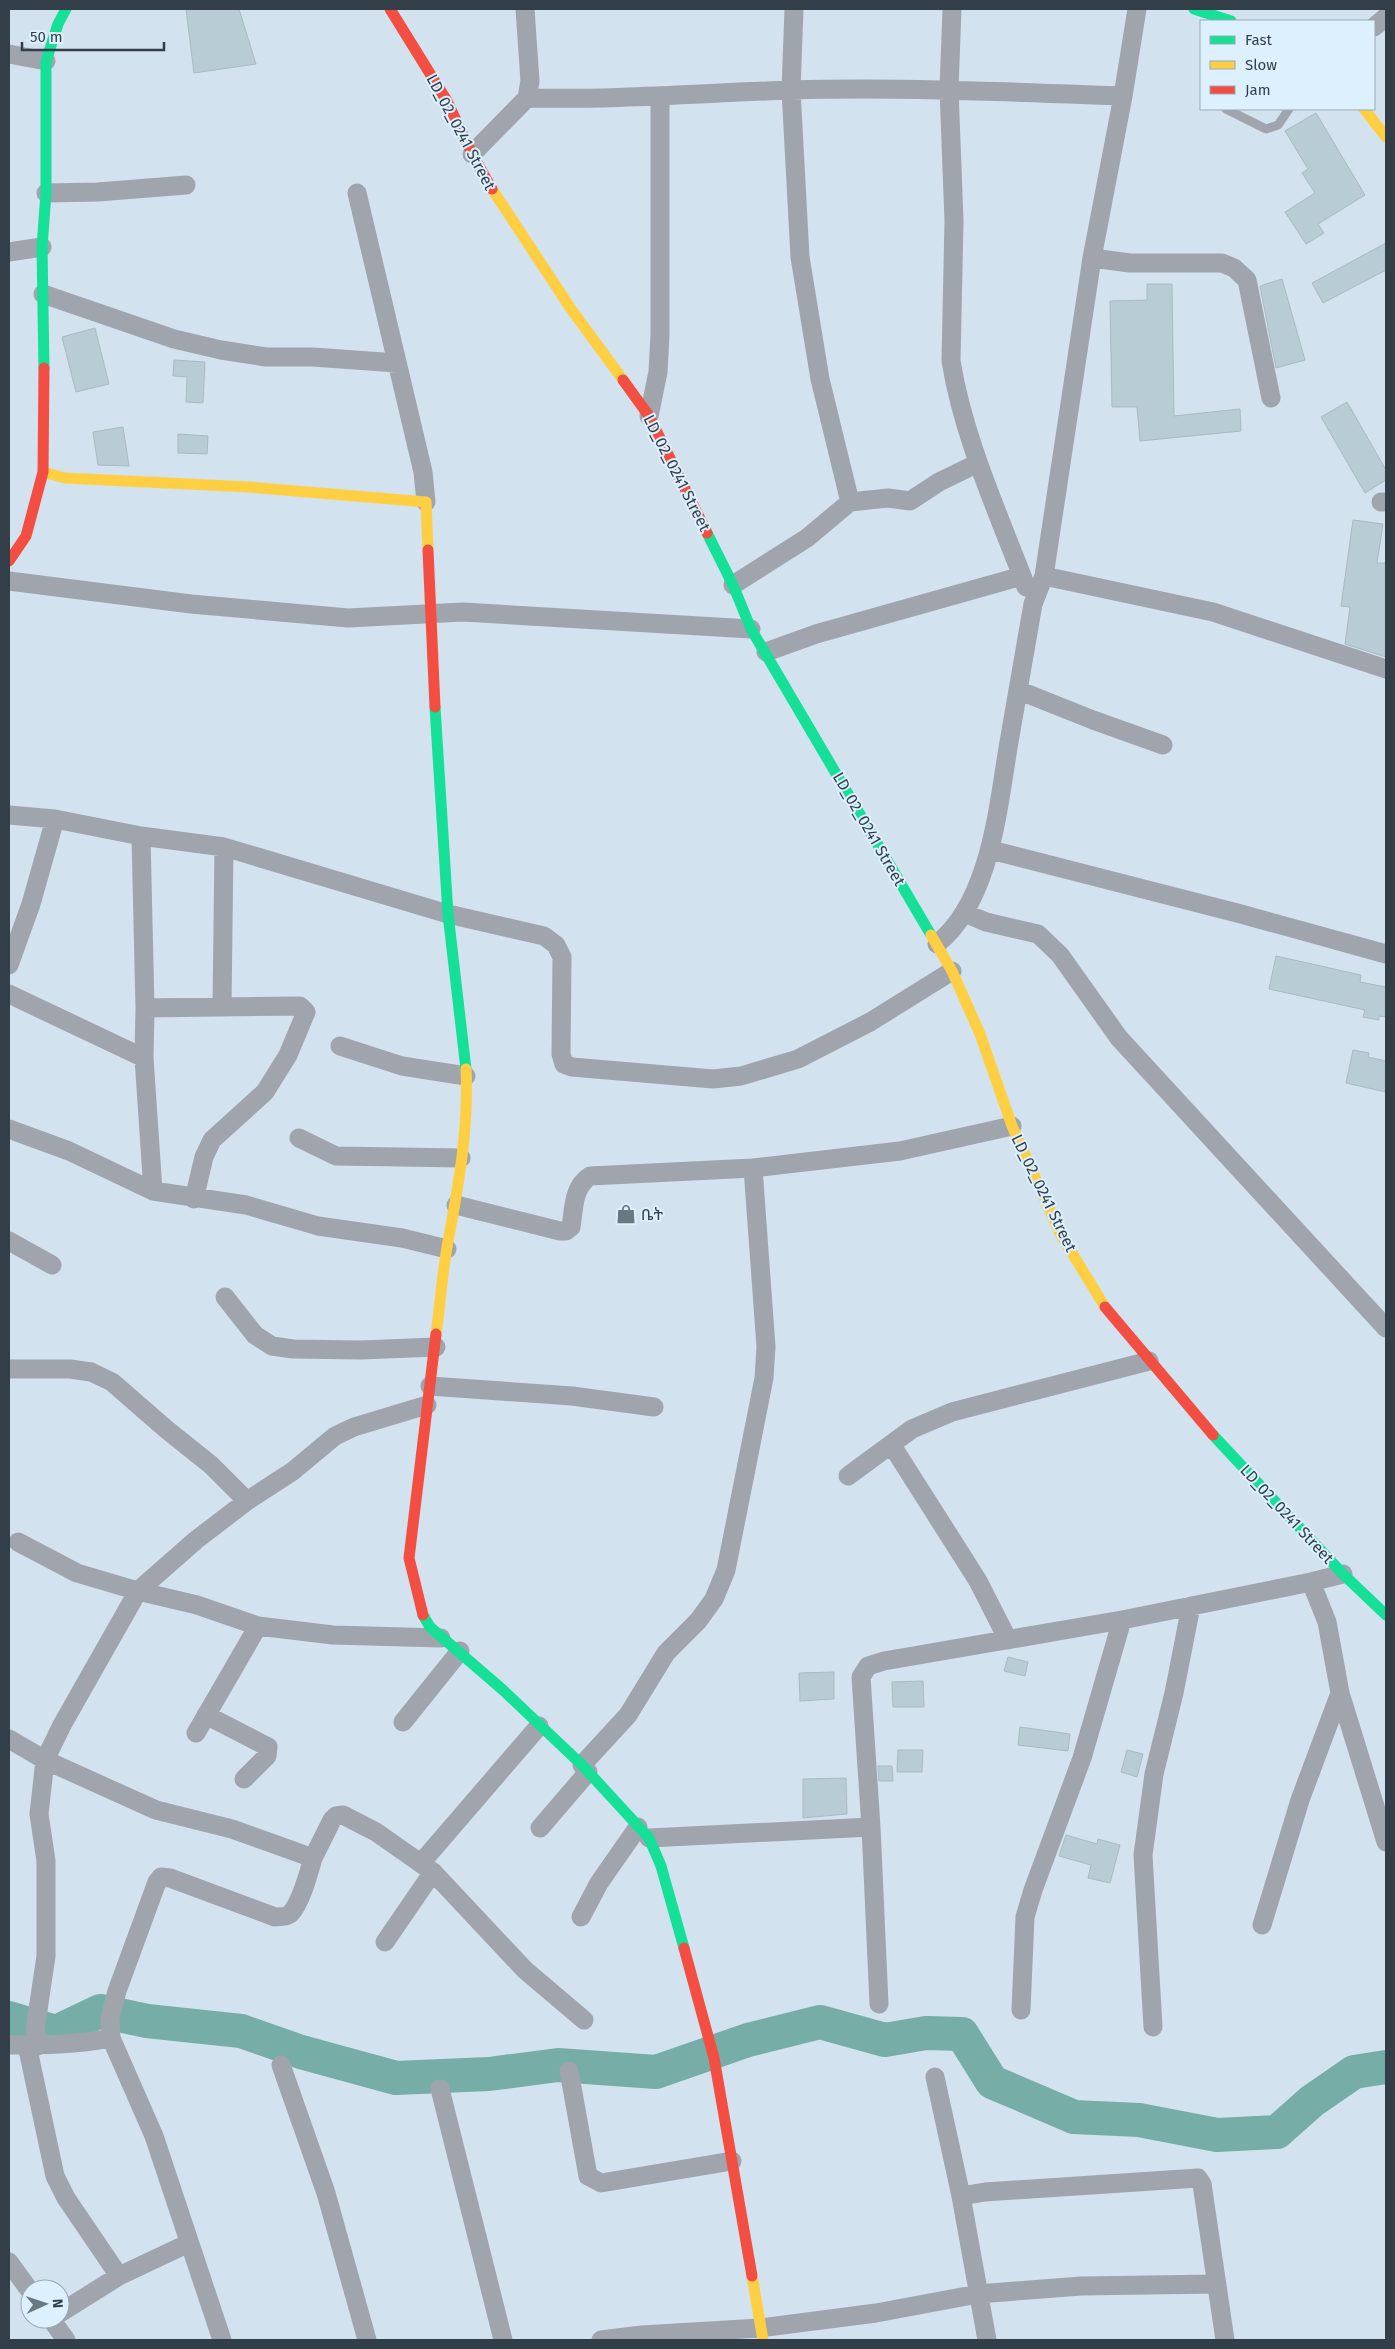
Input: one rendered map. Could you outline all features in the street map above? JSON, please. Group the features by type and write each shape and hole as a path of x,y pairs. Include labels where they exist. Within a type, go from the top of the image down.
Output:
{"street":[{"path":"9,562 26,536 43,472 45,428 42,247 46,193 46,61 58,24 66,9"},
{"name":"LD_02_0241 Street","path":"390,9 447,101 472,154 504,210 571,309 649,416 733,585 751,629 952,971 980,1034 1012,1126 1062,1235 1108,1312 1215,1437 1343,1574 1386,1615"},
{"path":"472,154 527,98 529,72 525,9"},
{"path":"794,9 791,90 800,258 820,379 850,502"},
{"path":"952,9 949,89 954,221 951,361 955,382 978,463 1033,604"},
{"path":"937,944 951,933 965,912 991,850 1033,604 1044,576 1092,258 1123,96 1137,9"},
{"path":"1194,9 1228,20"},
{"path":"1375,26 1386,17"},
{"path":"9,54 46,61"},
{"path":"527,98 590,100 791,90 949,89 1123,96"},
{"path":"649,416 658,372 660,335 660,97"},
{"path":"1365,110 1386,137"},
{"path":"46,193 90,192 186,185"},
{"path":"357,193 423,472 448,914 466,1076 456,1205 447,1249 409,1558 422,1613 430,1627 441,1638 460,1651 585,1768 644,1833 661,1866 714,2058 762,2334"},
{"path":"9,252 42,247"},
{"path":"1092,258 1130,263 1222,263 1234,268 1247,280 1271,398"},
{"path":"43,294 174,339 221,350 266,357 313,357 397,363"},
{"path":"733,585 807,538 850,502 888,498 910,501 939,482 978,463"},
{"path":"43,472 64,478 249,487 426,502"},
{"path":"766,652 816,634 1022,576"},
{"path":"1044,576 1213,612 1386,669"},
{"path":"9,581 191,604 348,618 463,612 751,629"},
{"path":"1018,690 1092,720 1163,745"},
{"path":"9,815 55,819 141,836 224,847 448,914 544,936 556,945 562,956 561,1054 564,1064 572,1067 713,1079 741,1076 798,1059 870,1022 952,971"},
{"path":"9,964 31,904 55,819"},
{"path":"141,836 145,1008 144,1058 153,1191"},
{"path":"222,1006 224,847"},
{"path":"991,850 1242,914 1386,954"},
{"path":"965,912 986,922 1038,934 1060,955 1119,1038 1386,1328"},
{"path":"9,994 144,1058"},
{"path":"145,1008 300,1006 306,1012 306,1018 288,1055 265,1092 212,1140 204,1157 194,1198"},
{"path":"340,1046 402,1066 466,1076"},
{"path":"456,1205 566,1231 571,1227 577,1190 581,1181 590,1176 753,1168 900,1150 1012,1126"},
{"path":"9,1129 69,1151 153,1191 246,1205 318,1226 402,1238 447,1249"},
{"path":"299,1138 336,1156 461,1158"},
{"path":"540,1828 628,1715 666,1653 698,1621 714,1599 726,1570 764,1378 766,1347 753,1168"},
{"path":"9,1241 52,1265"},
{"path":"226,1297 255,1335 272,1346 293,1349 361,1350 436,1347"},
{"path":"848,1476 912,1429 952,1412 1149,1361"},
{"path":"9,1369 70,1369 91,1372 112,1382 211,1465 247,1501"},
{"path":"430,1386 572,1396 654,1407"},
{"path":"119,2276 66,2198 55,2176 29,2036 46,1956 46,1861 39,1814 45,1760 62,1725 138,1591 196,1540 247,1501 293,1471 335,1436 354,1427 427,1405"},
{"path":"891,1444 978,1581 1008,1640"},
{"path":"12,1543 77,1572 138,1591 197,1605 258,1626 333,1635 441,1638"},
{"path":"879,2004 871,1827 861,1677 863,1671 868,1666 884,1661 1122,1620 1343,1574"},
{"path":"1311,1582 1326,1622 1340,1693 1386,1842"},
{"path":"1153,2027 1144,1855 1154,1774 1174,1693 1191,1606"},
{"path":"1021,2010 1025,1917 1033,1890 1082,1758 1122,1620"},
{"path":"196,1733 258,1626"},
{"path":"403,1722 460,1651"},
{"path":"1262,1925 1300,1800 1340,1693"},
{"path":"206,1715 268,1747 267,1756 244,1779"},
{"path":"385,1942 427,1868 540,1726"},
{"path":"9,1739 45,1760 156,1810 232,1829 313,1858"},
{"path":"222,2340 154,2136 111,2038 110,2018 117,1991 157,1882 161,1877 170,1878 275,1917 283,1917 290,1914 304,1888 313,1858 332,1820 336,1816 343,1816 376,1832 427,1868 524,1970 584,2020"},
{"path":"581,1918 599,1883 644,1833 871,1827"},
{"path":"29,2036 83,2044 111,2038"},
{"path":"281,2065 326,2193 367,2340"},
{"path":"569,2071 588,2176 593,2181 601,2183 732,2161"},
{"path":"935,2077 961,2196 987,2340"},
{"path":"440,2089 503,2340"},
{"path":"961,2196 985,2192 1198,2178 1202,2184 1225,2340"},
{"path":"70,2307 119,2276 189,2243"},
{"path":"9,2262 21,2279"},
{"path":"601,2340 642,2335 762,2334 978,2294 1082,2286 1217,2284"},
{"path":"58,2329 66,2340"}],"lane":[{"path":"1228,110 1266,129 1278,125 1288,110"}],"building":[{"path":"186,9 239,9 256,64 194,73"},
{"path":"1316,113 1365,195 1318,224 1324,233 1306,244 1285,212 1315,193 1302,173 1308,169 1285,131"},
{"path":"1386,243 1386,270 1323,303 1312,283"},
{"path":"1282,279 1305,360 1276,368 1260,286"},
{"path":"1147,284 1172,284 1174,416 1240,409 1241,431 1140,441 1137,407 1112,407 1110,301 1147,300"},
{"path":"95,328 109,384 76,392 62,337"},
{"path":"174,360 205,362 203,403 186,402 187,377 173,376"},
{"path":"1347,402 1386,470 1386,480 1365,493 1321,417"},
{"path":"123,427 129,466 98,465 93,432"},
{"path":"178,434 208,436 207,454 178,453"},
{"path":"1353,520 1383,524 1377,563 1386,563 1386,657 1345,644 1350,607 1341,606"},
{"path":"1276,956 1361,975 1360,982 1386,987 1386,1017 1379,1016 1379,1020 1363,1017 1365,1010 1269,989"},
{"path":"1353,1050 1369,1053 1368,1057 1386,1061 1386,1092 1346,1083"},
{"path":"1008,1657 1028,1662 1025,1676 1004,1671"},
{"path":"834,1672 834,1699 800,1701 799,1673"},
{"path":"923,1681 924,1707 893,1707 892,1682"},
{"path":"1020,1727 1070,1734 1068,1751 1018,1745"},
{"path":"898,1750 923,1750 922,1772 897,1772"},
{"path":"1127,1750 1143,1754 1137,1777 1121,1772"},
{"path":"878,1766 892,1766 893,1781 879,1781"},
{"path":"846,1778 847,1814 803,1818 803,1779"},
{"path":"1066,1835 1097,1844 1098,1839 1120,1845 1110,1883 1088,1878 1091,1865 1059,1856"}],"waterway":[{"path":"9,2018 56,2032 100,2011 147,2021 241,2031 301,2052 396,2078 489,2074 558,2065 656,2072 748,2040 820,2022 885,2040 926,2033 962,2034 992,2082 1074,2117 1139,2120 1217,2135 1277,2132 1312,2101 1354,2072 1386,2067"}],"traffic: fast":[{"path":"44,368 42,247 46,193 46,61 58,24 66,9"},
{"path":"1194,9 1228,20"},
{"path":"707,533 733,585 751,629 931,935"},
{"path":"435,707 448,914 466,1069"},
{"path":"1213,1435 1343,1574 1386,1615"},
{"path":"423,1615 430,1627 503,1690 582,1765 649,1838 661,1866 684,1948"}],"traffic: slow":[{"path":"1365,110 1386,137"},
{"path":"492,189 571,309 623,380"},
{"path":"43,472 65,478 249,487 426,502 428,550"},
{"path":"931,935 952,971 980,1034 1012,1126 1061,1235 1105,1307"},
{"path":"436,1334 445,1258 462,1158 466,1114 466,1069"},
{"path":"752,2276 763,2340"}],"traffic: jam":[{"path":"390,9 447,101 472,154 492,189"},
{"path":"9,561 26,536 43,472 44,368"},
{"path":"623,380 649,416 707,533"},
{"path":"428,550 435,707"},
{"path":"1105,1307 1213,1435"},
{"path":"423,1615 409,1558 436,1334"},
{"path":"684,1948 714,2058 752,2276"}],"place":[{"name":"ቤት","path":"626,1214"}]}
